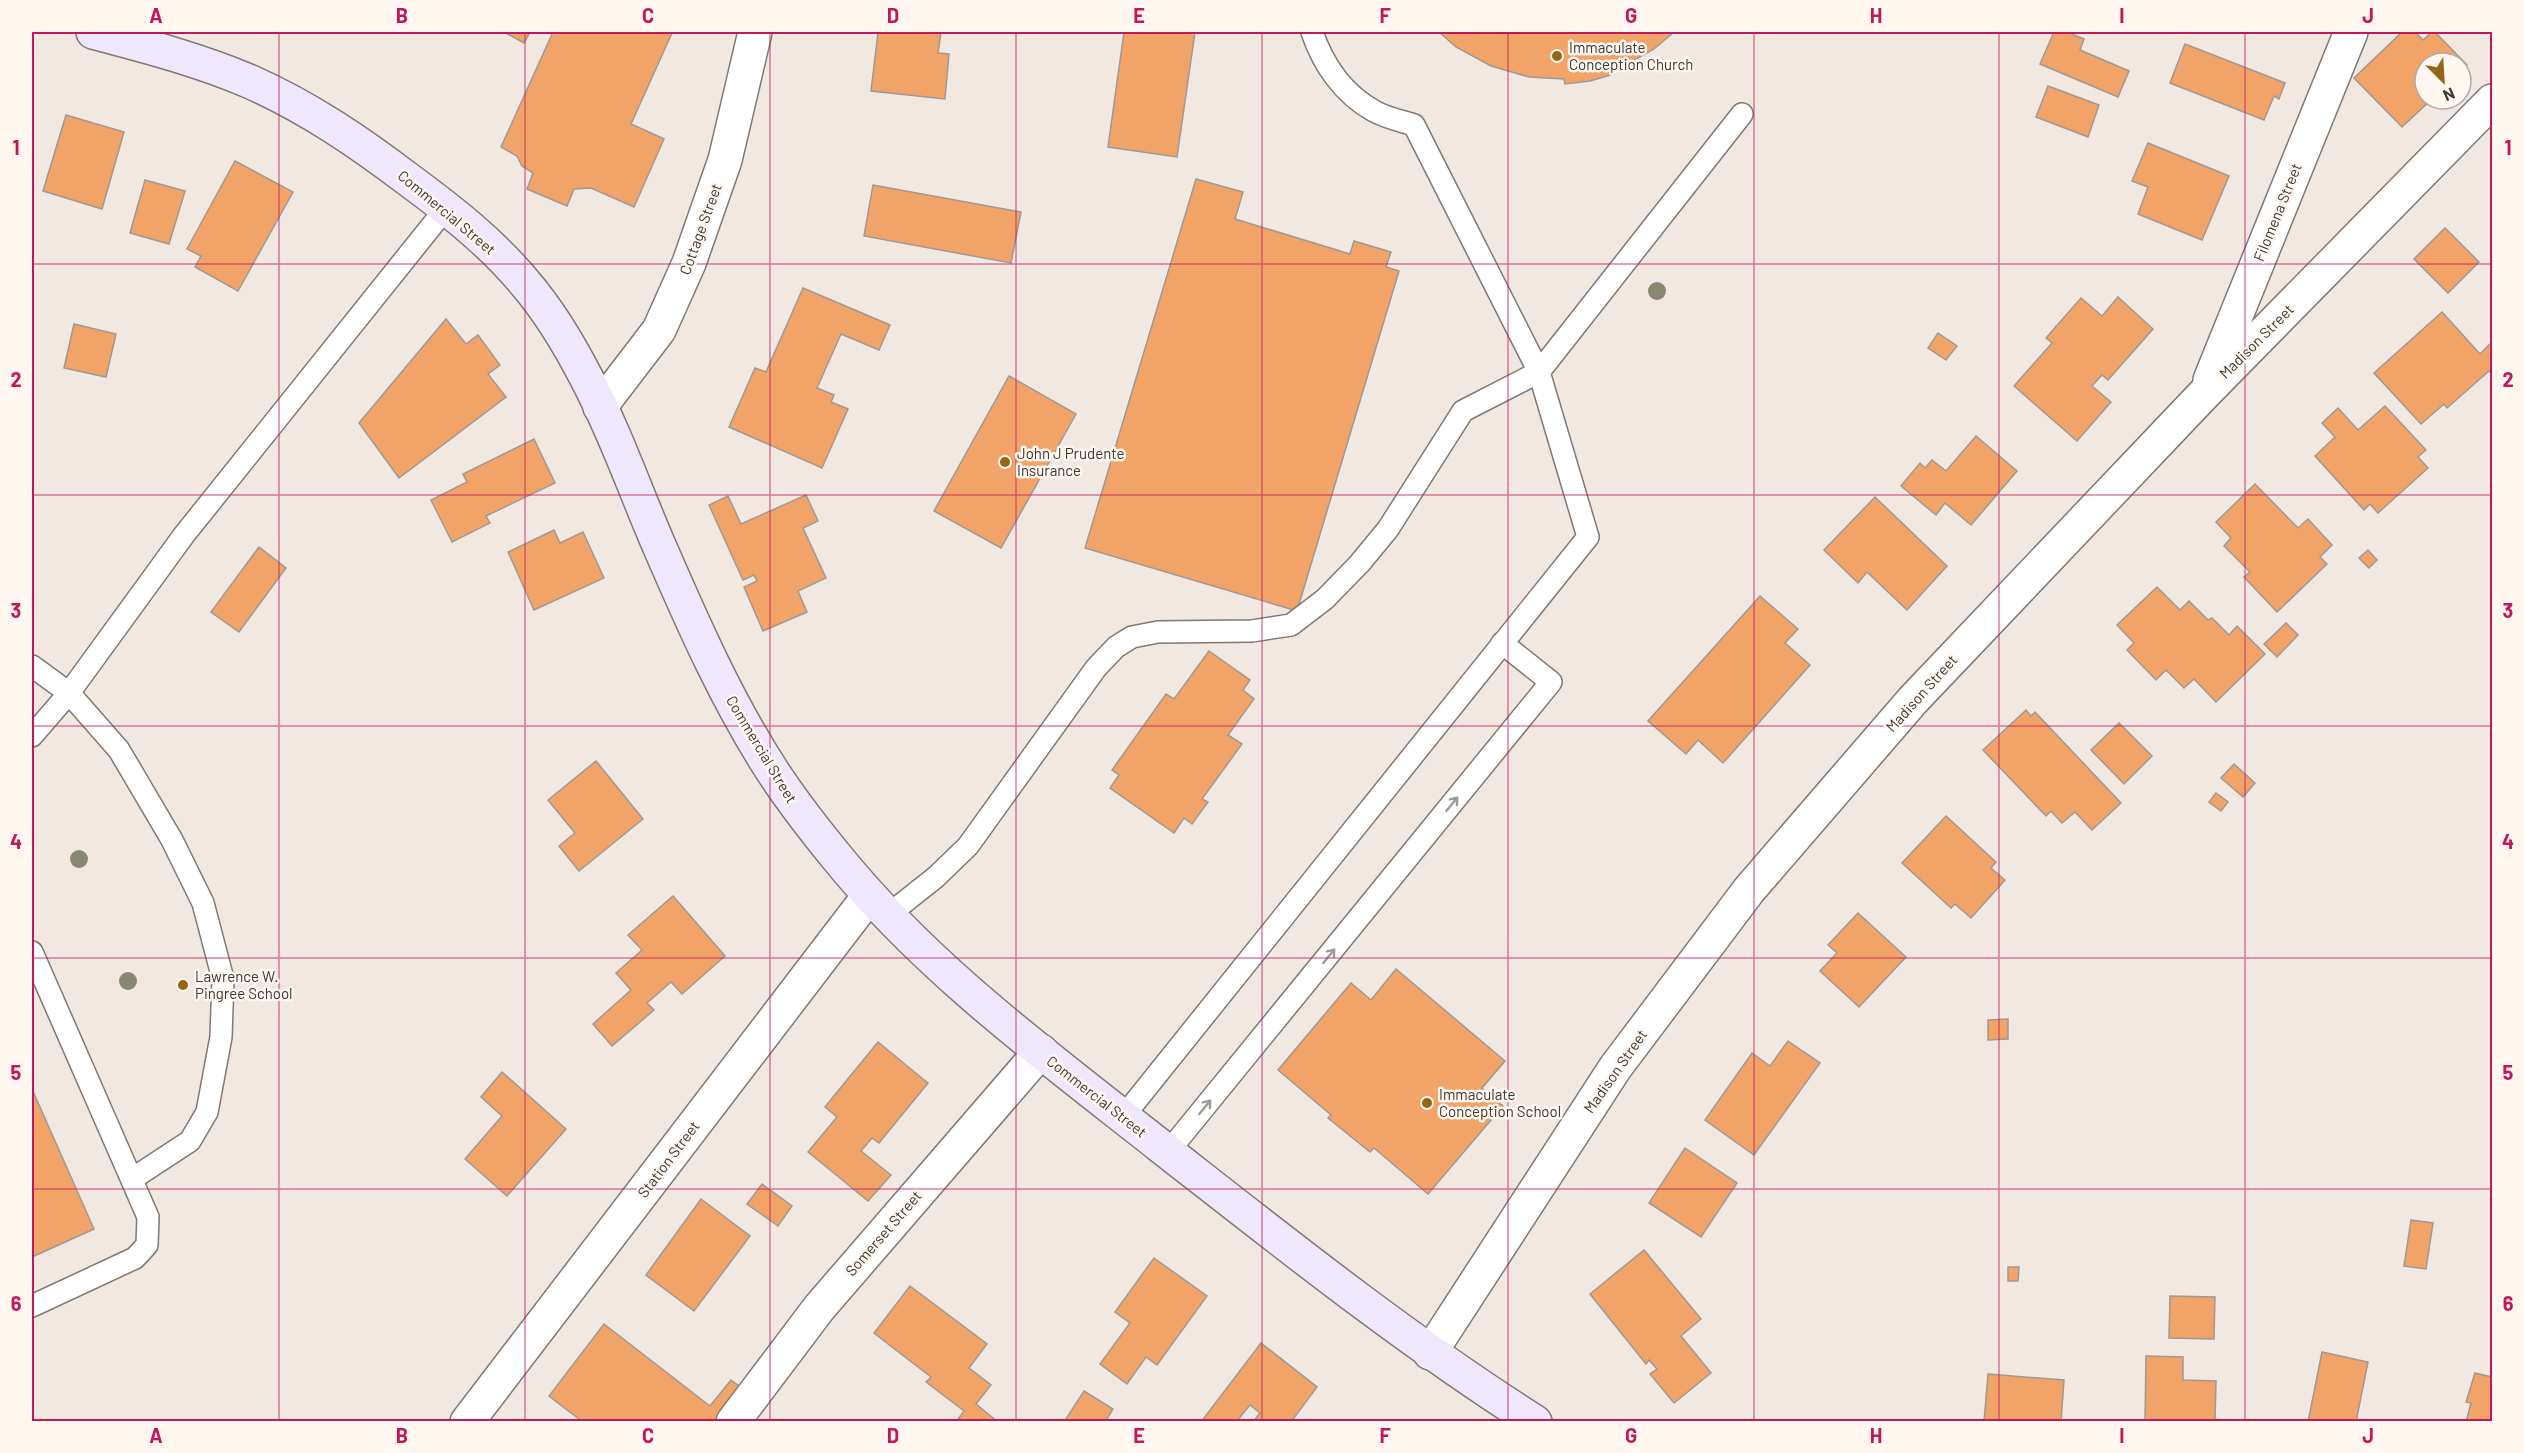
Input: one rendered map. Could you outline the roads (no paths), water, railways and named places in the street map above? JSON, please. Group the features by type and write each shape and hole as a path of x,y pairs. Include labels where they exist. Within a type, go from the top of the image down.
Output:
{"main road":[{"name":"Commercial Street","path":"93,32 185,57 251,82 321,117 446,208 487,243 526,284 557,326 589,382 689,614 738,713 773,772 808,821 879,906 958,983 1123,1117 1430,1353 1535,1422"}],"street":[{"name":"Cottage Street","path":"600,407 659,330 689,263 725,160 755,32"},
{"name":"Filomena Street","path":"2204,394 2351,32"},
{"name":"Madison Street","path":"1430,1353 1615,1068 1749,890 1913,700 2204,394 2493,101"},
{"name":"Station Street","path":"467,1422 879,906"},
{"name":"Somerset Street","path":"733,1422 819,1308 1041,1051"}],"lane":[{"path":"1123,1117 1588,537 1539,372 1414,125 1374,111 1338,82 1317,48 1312,32"},
{"path":"879,906 936,877 968,846 1096,668 1116,647 1132,637 1158,632 1252,631 1291,626 1325,599 1360,563 1388,529 1463,411 1539,372 1742,114"},
{"path":"32,736 69,693 184,535 446,208"},
{"path":"1168,1152 1551,682 1502,643"},
{"path":"32,666 69,693 119,750 172,840 203,903 223,979 221,1037 207,1112 190,1140 132,1179"},
{"path":"32,952 148,1217 147,1245 135,1258 32,1306"}],"place":[{"name":"Immaculate Conception Church","path":"1557,56"},
{"name":"John J Prudente Insurance","path":"1005,462"},
{"name":"Lawrence W. Pingree School","path":"183,985"},
{"name":"Immaculate Conception School","path":"1427,1103"}]}
